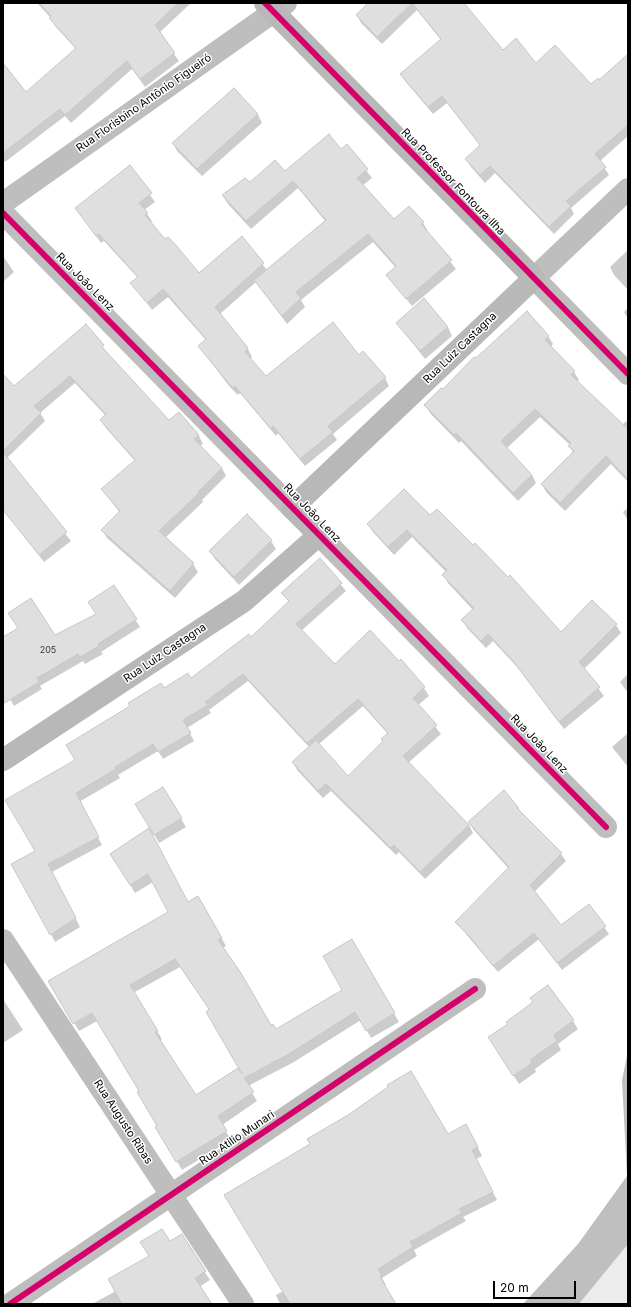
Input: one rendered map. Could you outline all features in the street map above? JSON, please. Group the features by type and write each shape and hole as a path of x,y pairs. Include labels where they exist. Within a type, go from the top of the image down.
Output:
{"street":[{"name":"Rua Florisbino Antônio Figueiró","path":"3,203 275,6"},
{"name":"Rua Professor Fontoura Ilha","path":"275,6 534,278 628,374"},
{"name":"Rua Luiz Castagna","path":"292,508 628,189"},
{"name":"Rua João Lenz","path":"3,213 606,827"},
{"name":"Rua Luiz Castagna","path":"3,760 244,601 319,535"},
{"name":"Rua Augusto Ribas","path":"3,940 243,1304"},
{"name":"Rua Atilio Munari","path":"10,1304 475,989"}],"shaded area":[{"path":"628,1051 628,1244 579,1304 523,1304 578,1244 627,1176 622,1080"},
{"path":"628,1244 628,1304 579,1304"}],"building":[{"path":"39,3 178,3 155,25 175,53 140,79 127,61 65,115 60,109 3,153 3,63 26,92 76,48 49,18 51,16"},
{"path":"368,3 412,3 377,37 356,15"},
{"path":"412,3 464,3 503,50 516,38 536,63 555,45 591,84 598,78 599,80 628,54 628,125 595,154 606,167 566,201 571,206 549,227 490,166 480,175 465,159 480,145 442,96 428,107 400,74 441,39"},
{"path":"234,88 258,114 197,169 172,143"},
{"path":"329,134 341,149 347,144 368,169 357,178 394,219 409,206 424,222 421,224 452,260 406,299 386,275 396,266 368,234 296,292 301,298 282,316 254,280 326,220 293,181 246,221 222,195 245,178 250,182 275,160 285,171"},
{"path":"130,165 152,193 139,203 148,213 145,215 165,239 168,237 176,245 199,273 242,236 264,263 215,307 248,348 245,352 266,376 333,322 359,355 363,351 386,377 328,426 333,432 300,459 273,426 271,429 235,386 233,388 198,346 206,339 163,289 147,303 130,283 138,277 99,234 96,236 75,208"},
{"path":"424,298 448,327 420,351 396,323"},
{"path":"527,311 549,336 545,340 575,371 571,375 628,429 628,480 606,456 560,503 541,484 574,451 568,446 571,443 535,409 501,441 532,475 513,493 456,433 454,435 424,405 441,388 443,389 474,357 476,358"},
{"path":"86,324 104,345 102,347 169,420 179,412 199,435 194,439 222,468 198,492 199,493 159,531 194,563 170,591 101,530 120,511 101,489 135,460 100,420 106,414 70,376 34,406 41,413 3,451 3,374 14,386"},
{"path":"3,452 67,532 39,555 3,510"},
{"path":"404,489 430,515 437,509 473,545 475,543 508,577 510,575 561,632 592,600 617,624 579,662 600,687 559,722 513,661 488,634 481,641 461,620 474,608 442,575 447,570 407,530 388,547 367,524"},
{"path":"247,514 272,540 234,577 209,551"},
{"path":"320,558 342,583 296,624 335,664 370,630 399,661 401,659 425,687 413,698 437,725 403,756 469,825 420,872 394,845 391,848 326,784 318,791 292,762 316,740 348,776 383,741 381,739 388,733 358,699 307,743 243,674 205,702 208,705 183,720 191,733 158,752 153,744 115,767 116,769 76,793 99,837 48,864 76,918 50,935 11,864 35,851 5,800 75,760 66,745 130,706 128,703 161,683 164,688 188,673 191,678 249,634 251,637 289,601 281,593"},
{"path":"114,585 137,619 98,644 99,646 80,657 78,654 37,678 39,682 3,704 3,637 18,628 8,613 31,598 55,635 96,614 88,602"},
{"path":"163,787 182,818 154,835 135,804"},
{"path":"504,790 518,807 517,808 562,853 530,885 561,925 589,904 606,926 557,963 534,933 493,966 472,939 455,922 509,867 468,822"},
{"path":"149,828 188,902 198,896 222,938 218,940 241,973 271,1025 273,1024 276,1029 342,990 323,956 352,939 395,1013 366,1031 355,1012 289,1054 244,1078 254,1092 218,1116 227,1131 176,1162 155,1127 157,1126 137,1092 139,1091 92,1013 73,1024 48,981 168,912 148,874 130,885 110,854","holes":["175,959 209,1009 206,1012 242,1074 238,1068 196,1095 155,1032 158,1031 130,985"]},
{"path":"548,985 574,1020 554,1035 557,1041 530,1060 532,1063 513,1076 488,1037 508,1024 506,1022 533,1002 530,998"},
{"path":"411,1071 448,1134 466,1124 478,1147 472,1150 493,1192 459,1209 462,1213 410,1242 413,1247 378,1269 382,1276 380,1277 396,1304 290,1304 224,1195 310,1144 307,1139 348,1115 388,1087 387,1085"},
{"path":"162,1229 170,1241 182,1234 206,1271 195,1278 212,1304 122,1304 108,1279 149,1256 140,1242"}],"cycle path":[{"path":"265,3 628,374"},
{"path":"3,213 606,827"},
{"path":"10,1304 475,989"}]}
